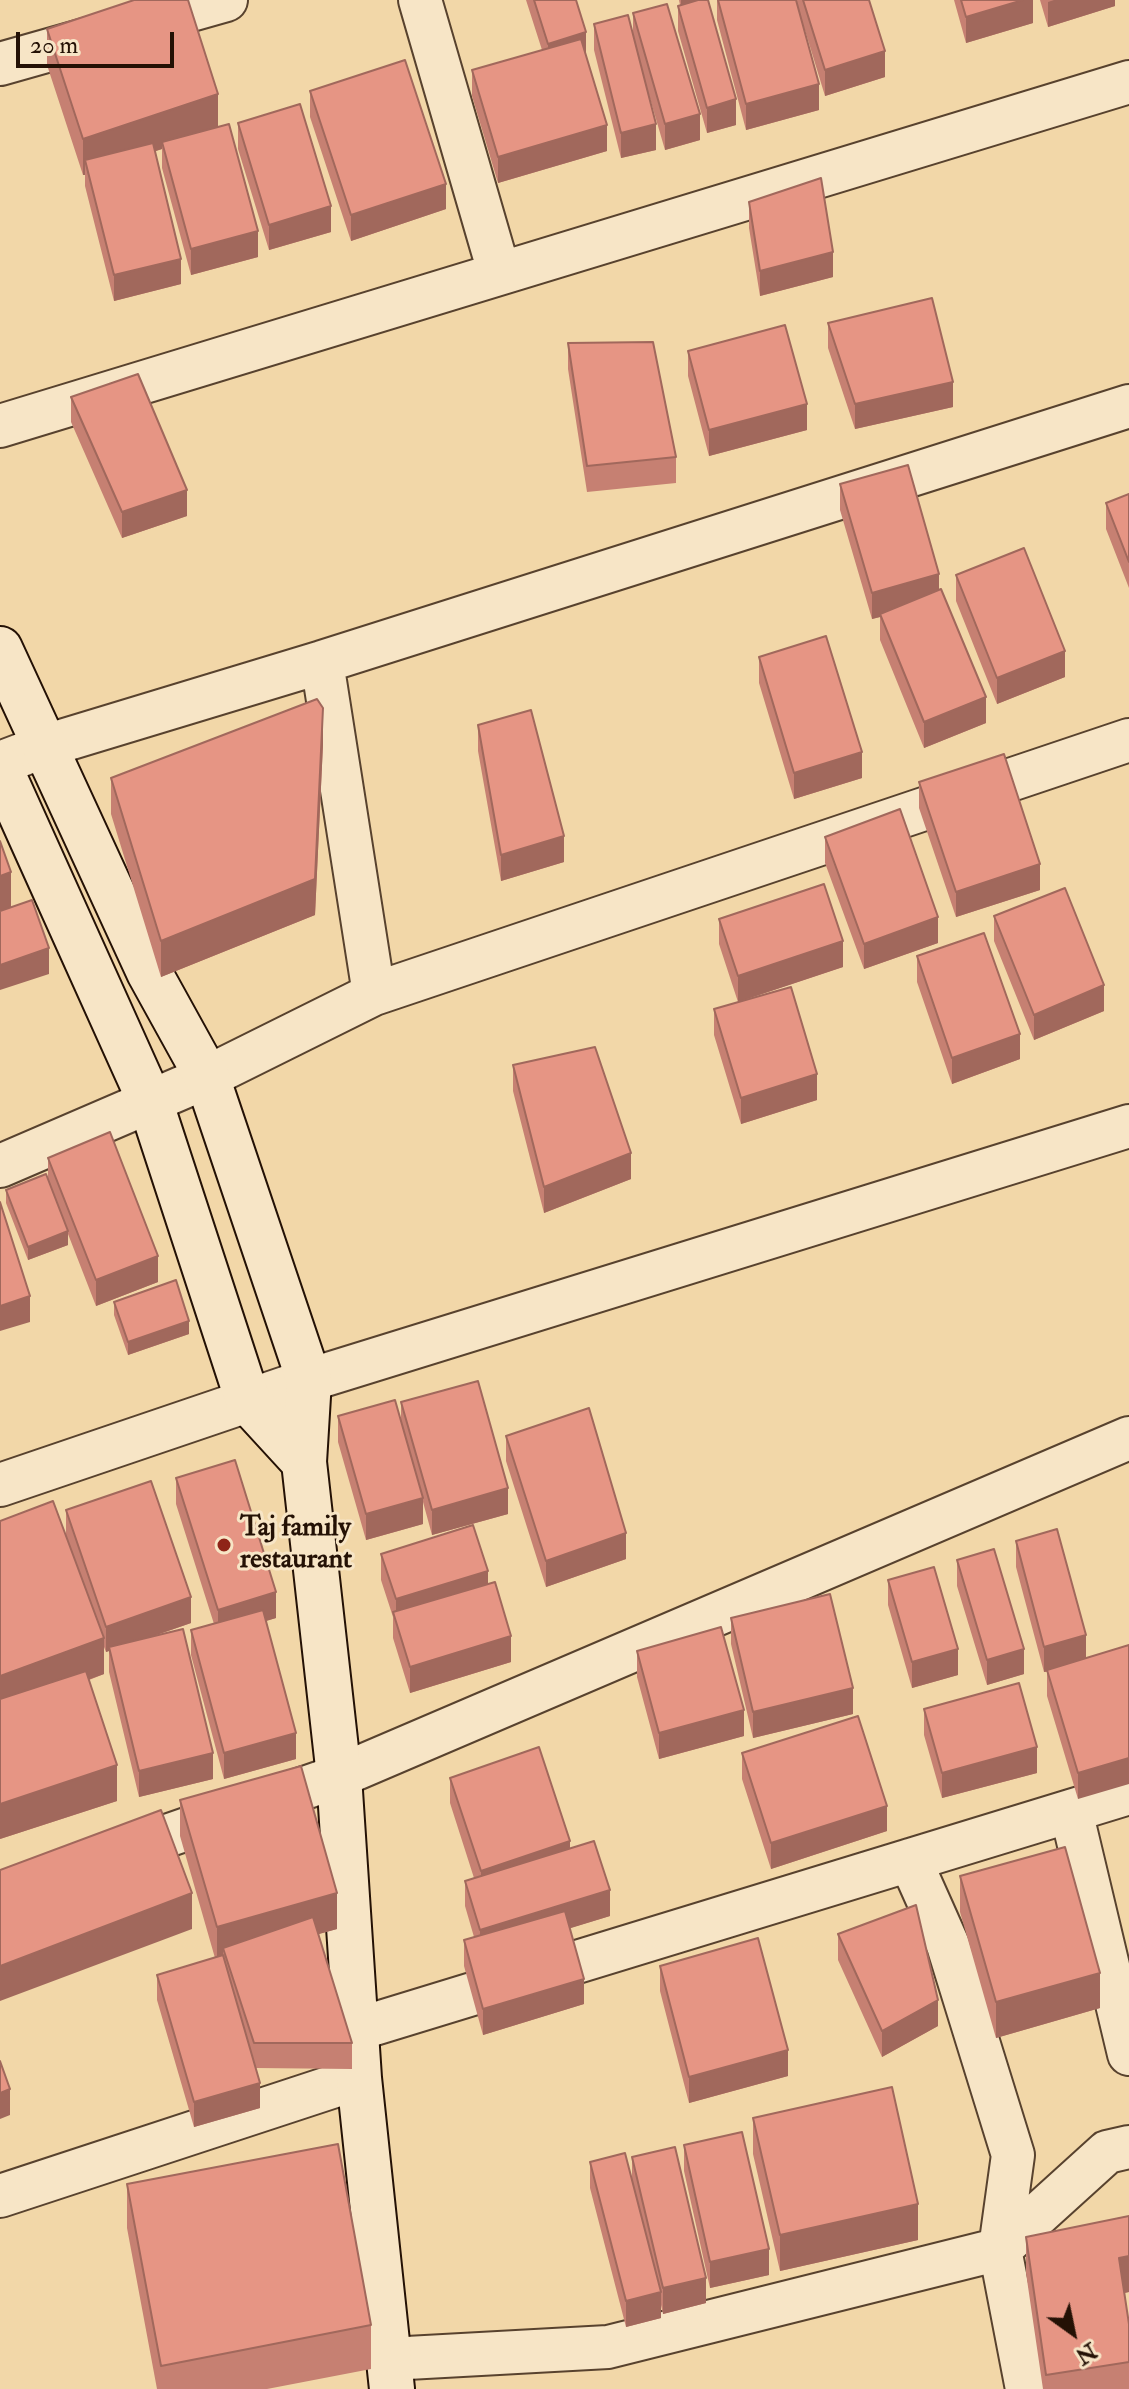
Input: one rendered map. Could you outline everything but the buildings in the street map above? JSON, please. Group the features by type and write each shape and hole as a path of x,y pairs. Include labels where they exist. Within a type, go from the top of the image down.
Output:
{"main road":[{"path":"0,649 149,972 207,1077 309,1380 304,1462 339,1776 359,2078 390,2374"},
{"path":"0,766 150,1101 248,1401 304,1462"}],"street":[{"path":"0,64 226,0"},
{"path":"420,0 499,272"},
{"path":"0,426 1129,82"},
{"path":"0,766 45,746 322,662 1129,406"},
{"path":"322,662 374,994"},
{"path":"0,1166 207,1077 374,994 1129,740"},
{"path":"0,1485 309,1380 1129,1126"},
{"path":"74,1868 339,1776 1129,1438"},
{"path":"358,2029 1129,1793"},
{"path":"1071,1811 1129,2054"},
{"path":"910,1860 948,1945 1013,2155 1000,2249 1027,2389"},
{"path":"0,2196 359,2078"},
{"path":"390,2374 608,2347 1000,2249 1107,2152 1129,2147"}],"place":[{"name":"Taj family restaurant","path":"224,1545"}]}
